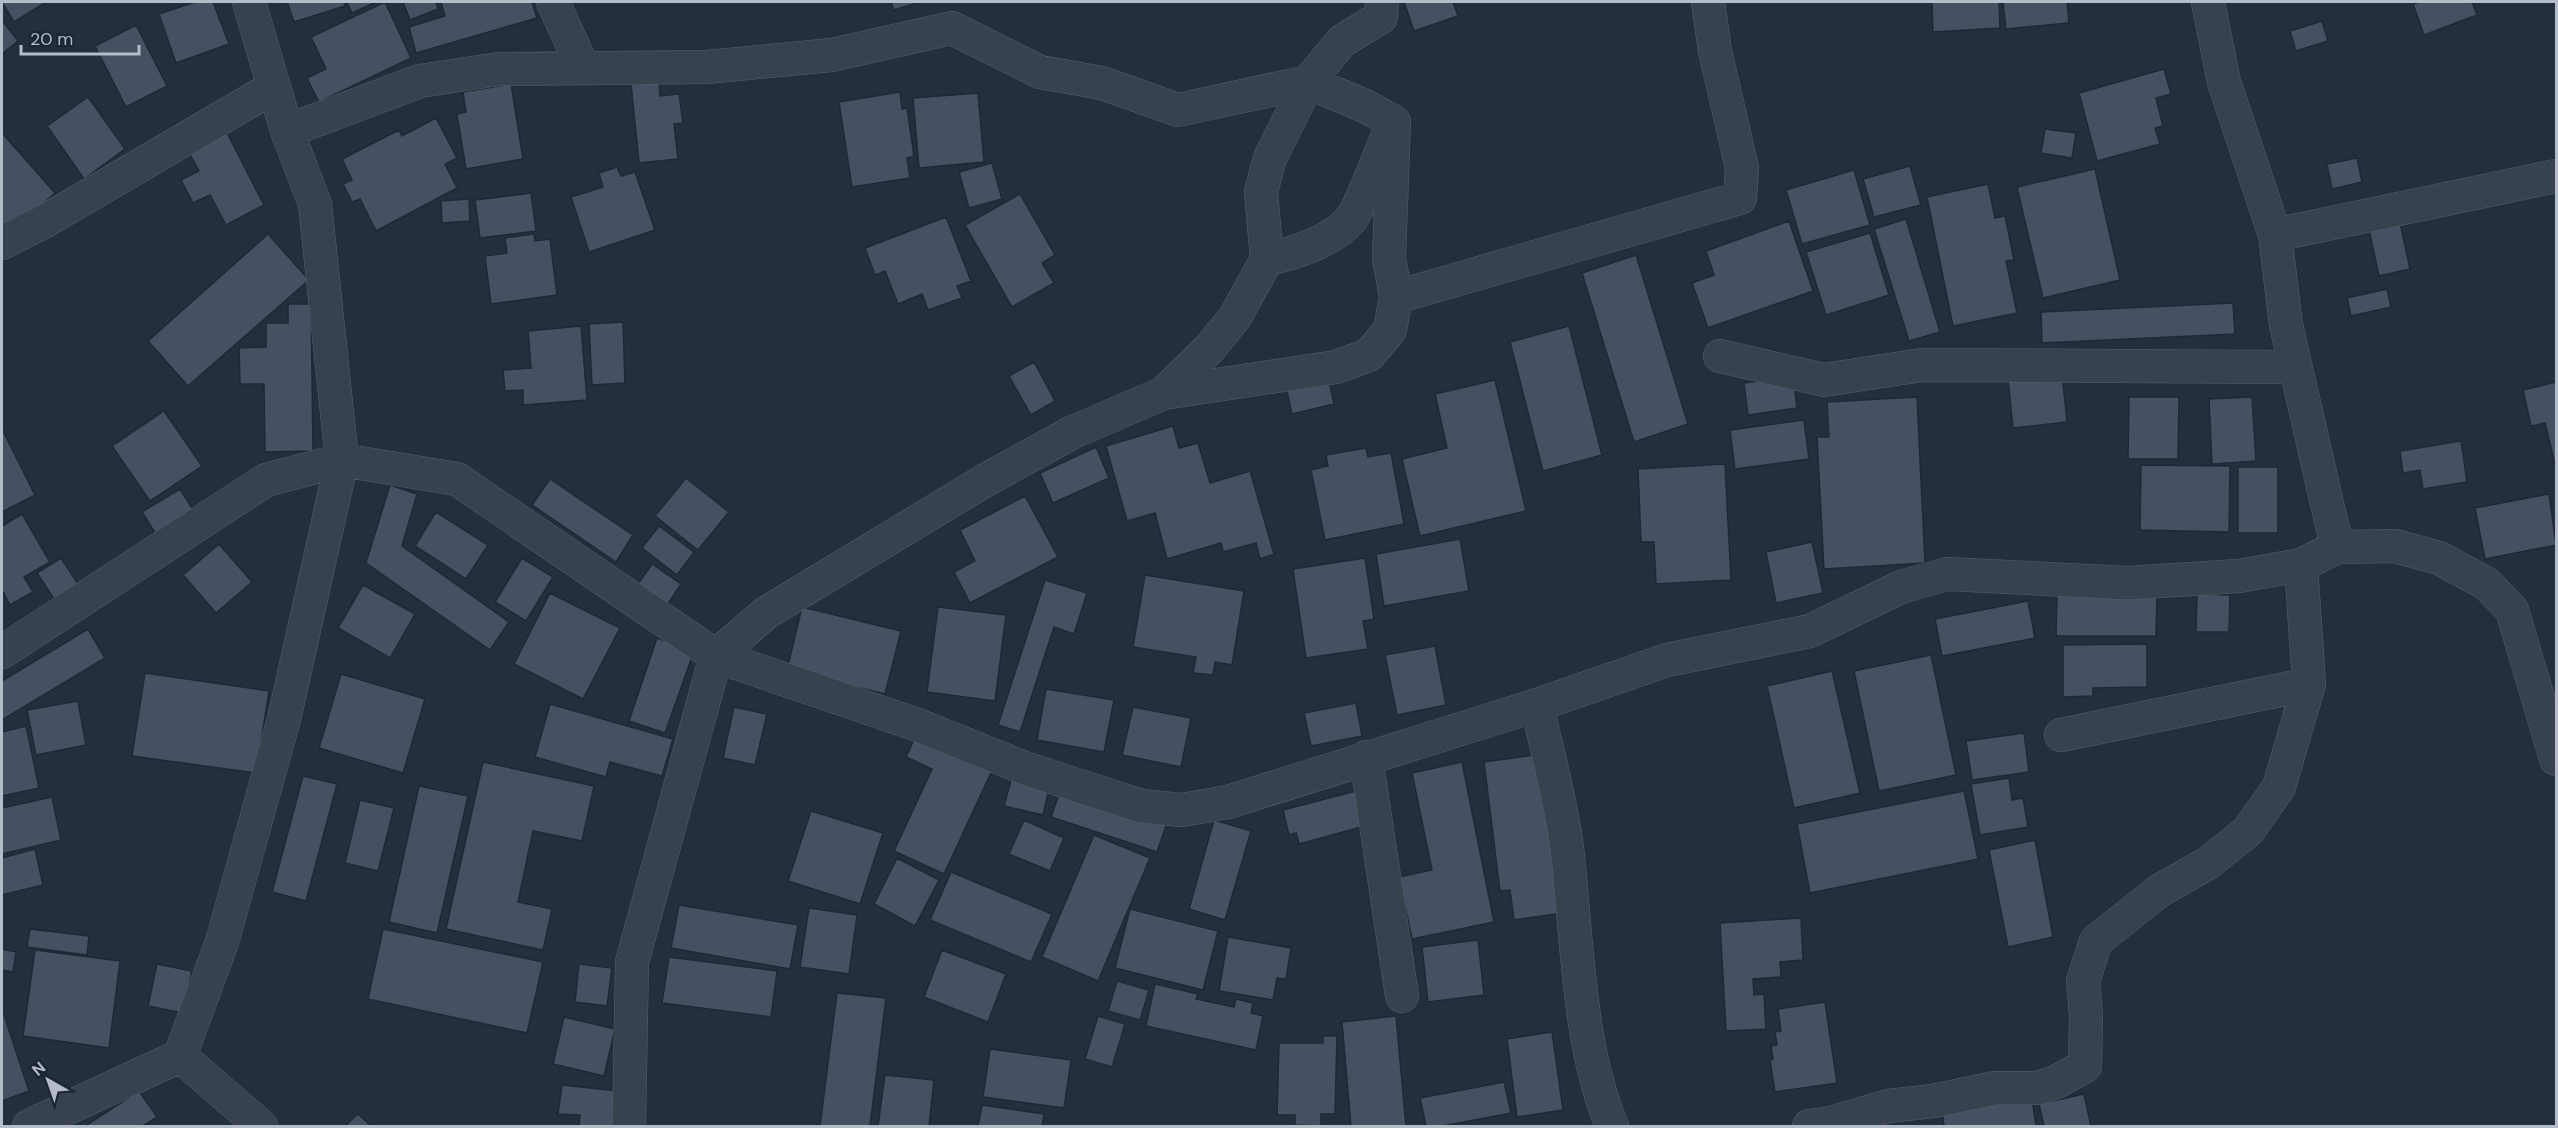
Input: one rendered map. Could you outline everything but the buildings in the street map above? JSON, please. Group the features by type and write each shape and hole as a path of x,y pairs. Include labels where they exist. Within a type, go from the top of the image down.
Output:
{"street":[{"path":"28,1126 180,1056 222,942 281,730 342,460 315,204 287,131 249,2"},
{"path":"553,2 583,68"},
{"path":"1164,393 1209,349 1235,317 1267,259 1261,192 1270,158 1308,82 1342,41 1381,17 1382,2"},
{"path":"1396,297 1740,198 1742,168 1715,51 1708,2"},
{"path":"2208,2 2224,82 2275,235 2286,325 2337,547"},
{"path":"287,131 420,81 499,69 707,67 832,55 952,28 1040,72 1102,83 1178,110 1308,82 1365,106 1394,122"},
{"path":"2,243 45,221 274,87"},
{"path":"629,1126 632,962 716,656 766,613 984,481 1071,433 1164,393 1336,367 1369,355 1390,330 1396,297 1389,258 1394,122"},
{"path":"1267,259 1291,254 1312,245 1351,219 1394,122"},
{"path":"2275,235 2556,176"},
{"path":"1720,356 1824,380 1922,365 2295,367"},
{"path":"2,650 266,480 342,460 457,479 716,656 915,724 1027,769 1141,806 1182,810 1228,802 1537,705 1667,660 1810,631 1901,587 1947,574 2128,583 2239,576 2301,565 2337,547 2395,546 2439,558 2487,584 2512,610 2556,759"},
{"path":"1824,1125 1888,1106 1933,1101 1995,1088 2038,1088 2056,1082 2085,1066 2086,1015 2083,981 2096,941 2159,891 2208,863 2248,831 2279,787 2309,684 2301,565"},
{"path":"2061,735 2309,684"},
{"path":"1537,705 1566,845 1581,987 1599,1096 1612,1126"},
{"path":"1366,757 1402,996"},
{"path":"180,1056 261,1126"}]}
